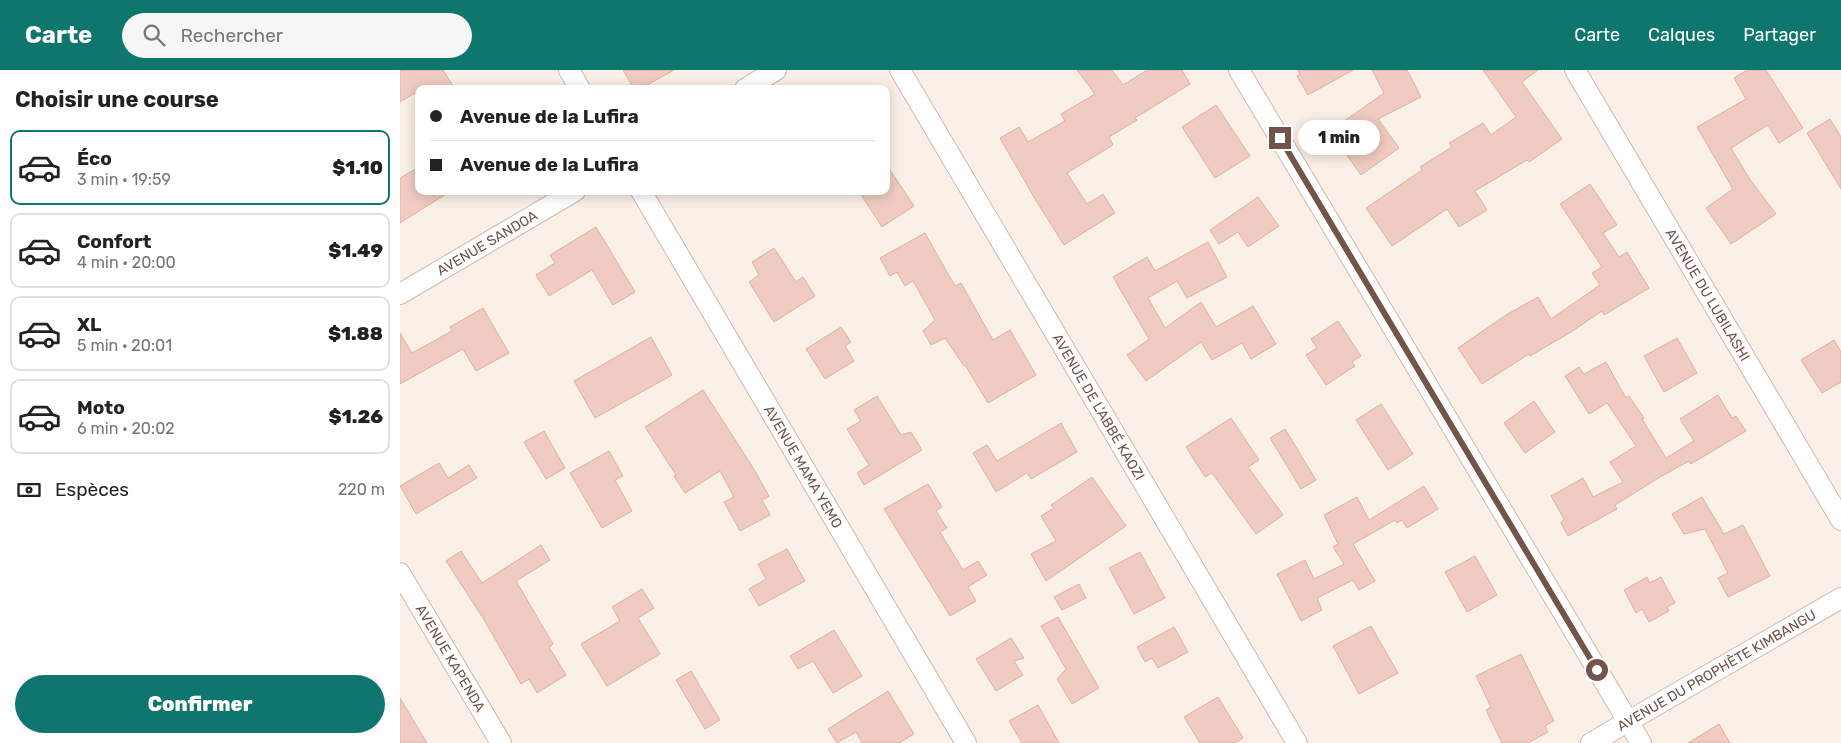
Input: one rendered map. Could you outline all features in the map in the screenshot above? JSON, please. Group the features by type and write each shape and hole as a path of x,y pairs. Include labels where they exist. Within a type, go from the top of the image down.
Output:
{"street":[{"path":"569,70 578,85"},
{"path":"752,85 776,70"},
{"name":"AVENUE DE L'ABBÉ KAOZI","path":"900,70 1297,743"},
{"path":"1239,70 1641,743"},
{"name":"AVENUE DU LUBILASHI","path":"1575,70 1841,520"},
{"name":"AVENUE SANDOA","path":"400,294 568,195"},
{"name":"AVENUE MAMA YEMO","path":"643,195 966,743"},
{"name":"AVENUE KAPENDA","path":"400,573 501,743"},
{"name":"AVENUE DU PROPHÈTE KIMBANGU","path":"1591,743 1841,598"}],"building":[{"path":"400,70 443,70 452,85 415,85 415,93 400,102"},
{"path":"623,70 674,70 647,85 632,85"},
{"path":"1077,70 1112,70 1123,85 1147,70 1182,70 1190,84 1135,118 1137,120 1109,137 1113,145 1067,173 1087,204 1103,194 1115,213 1064,245 1000,138 1019,127 1028,142 1065,121 1061,114 1095,94"},
{"path":"1298,70 1353,70 1308,95 1297,76 1300,75"},
{"path":"1372,70 1407,70 1421,97 1378,119 1399,148 1361,175 1330,131 1384,93"},
{"path":"1483,70 1538,70 1522,82 1562,139 1529,162 1527,160 1475,191 1487,210 1459,227 1447,209 1392,246 1366,208 1422,170 1420,167 1452,147 1449,143 1483,123 1491,135 1516,117"},
{"path":"1747,70 1766,70 1803,128 1779,143 1768,125 1731,148 1749,178 1776,214 1731,244 1706,208 1733,189 1697,127 1746,99 1734,78"},
{"path":"1216,105 1250,156 1215,178 1182,127"},
{"path":"1830,119 1841,137 1841,189 1807,133"},
{"path":"415,169 415,195 445,195 400,223 400,178"},
{"path":"890,170 914,206 882,227 862,196 890,195"},
{"path":"1590,184 1617,225 1603,233 1619,257 1627,252 1649,288 1604,315 1602,311 1571,332 1530,356 1529,354 1482,384 1458,348 1506,315 1538,297 1551,319 1600,285 1592,273 1602,267 1560,204"},
{"path":"1258,197 1279,226 1248,247 1238,232 1219,244 1210,230"},
{"path":"596,227 635,292 613,305 592,270 549,296 536,275 555,263 550,255"},
{"path":"925,233 955,286 961,283 993,340 1010,330 1036,375 988,403 965,365 945,338 931,345 923,331 935,320 913,281 905,286 897,272 890,276 880,258"},
{"path":"1208,242 1227,277 1187,298 1177,281 1148,298 1165,328 1201,302 1216,327 1253,306 1276,344 1251,359 1242,343 1212,360 1201,342 1146,381 1127,355 1149,339 1113,277 1147,257 1155,271"},
{"path":"774,248 796,282 803,277 815,296 774,322 749,282 759,275 752,262"},
{"path":"483,308 509,353 476,371 463,349 400,384 400,333 412,353 452,331 450,327"},
{"path":"1338,321 1361,356 1352,362 1355,366 1326,385 1306,355 1317,348 1311,339"},
{"path":"841,327 851,342 845,346 854,361 825,379 806,349"},
{"path":"651,337 672,375 595,418 574,381"},
{"path":"1677,338 1697,373 1664,392 1644,356"},
{"path":"1834,340 1841,352 1841,382 1822,393 1801,360"},
{"path":"1606,362 1626,398 1629,396 1644,418 1642,419 1666,458 1694,441 1680,419 1718,395 1732,418 1736,416 1746,431 1691,464 1689,461 1660,477 1615,505 1617,509 1568,536 1561,523 1564,519 1551,496 1583,478 1593,497 1623,482 1610,462 1636,446 1607,403 1589,414 1565,376 1579,367 1584,374"},
{"path":"703,390 769,496 762,500 770,515 740,531 724,502 734,497 720,471 685,493 674,476 676,475 645,427"},
{"path":"877,396 901,435 911,432 922,450 864,485 857,473 869,465 847,429 861,421 854,410"},
{"path":"1534,401 1555,432 1525,453 1504,423"},
{"path":"1381,404 1413,454 1388,470 1356,420"},
{"path":"1231,418 1259,460 1248,467 1283,515 1256,534 1212,473 1205,477 1186,447"},
{"path":"1061,423 1077,452 1031,479 1027,473 996,492 973,453 987,445 997,461"},
{"path":"1285,429 1316,480 1301,489 1270,438"},
{"path":"544,431 565,468 546,479 524,442"},
{"path":"609,451 623,476 615,480 632,511 602,528 570,473"},
{"path":"439,463 448,478 469,465 477,478 416,514 400,486"},
{"path":"1092,477 1126,526 1046,581 1031,554 1056,541 1041,516 1054,508 1051,505"},
{"path":"928,484 942,507 936,511 947,528 940,532 963,570 978,561 987,575 968,587 976,601 950,616 884,509"},
{"path":"1424,486 1438,509 1407,528 1402,520 1397,523 1395,520 1353,544 1375,581 1359,590 1353,580 1317,598 1322,610 1301,621 1277,574 1305,560 1314,579 1344,564 1333,547 1338,544 1324,515 1357,497 1369,520"},
{"path":"1702,497 1724,534 1743,525 1770,576 1728,597 1718,578 1728,573 1705,529 1684,534 1672,514"},
{"path":"541,545 550,560 516,581 553,644 549,647 566,675 537,693 529,679 521,684 483,618 446,561 461,551 482,583"},
{"path":"787,549 805,581 759,606 749,589 766,579 758,564"},
{"path":"1140,552 1165,598 1134,614 1109,568"},
{"path":"1475,556 1497,595 1467,612 1445,572"},
{"path":"1647,577 1650,583 1661,577 1675,603 1667,607 1669,611 1649,622 1642,609 1636,613 1624,590"},
{"path":"1079,584 1086,598 1062,610 1054,597"},
{"path":"642,589 654,608 638,618 660,654 607,686 581,644 620,621 612,607"},
{"path":"1058,617 1099,688 1072,704 1057,679 1066,669 1041,626"},
{"path":"1371,626 1398,673 1359,694 1333,646"},
{"path":"1174,627 1188,652 1158,668 1152,658 1145,662 1137,647"},
{"path":"834,630 862,676 833,693 813,661 798,669 790,656"},
{"path":"1011,638 1024,658 1014,661 1023,675 996,691 976,659"},
{"path":"1521,654 1554,721 1545,726 1548,732 1528,743 1502,743 1486,710 1491,707 1476,676"},
{"path":"691,671 720,720 705,729 676,680"},
{"path":"888,691 914,734 899,743 862,743 856,732 837,743 828,729"},
{"path":"1218,697 1243,738 1235,743 1200,743 1184,717"},
{"path":"400,698 427,743 400,743"},
{"path":"1038,705 1059,743 1022,743 1009,721"},
{"path":"1719,724 1730,743 1688,743"}],"route":[{"path":"1280,138 1597,670"}]}
